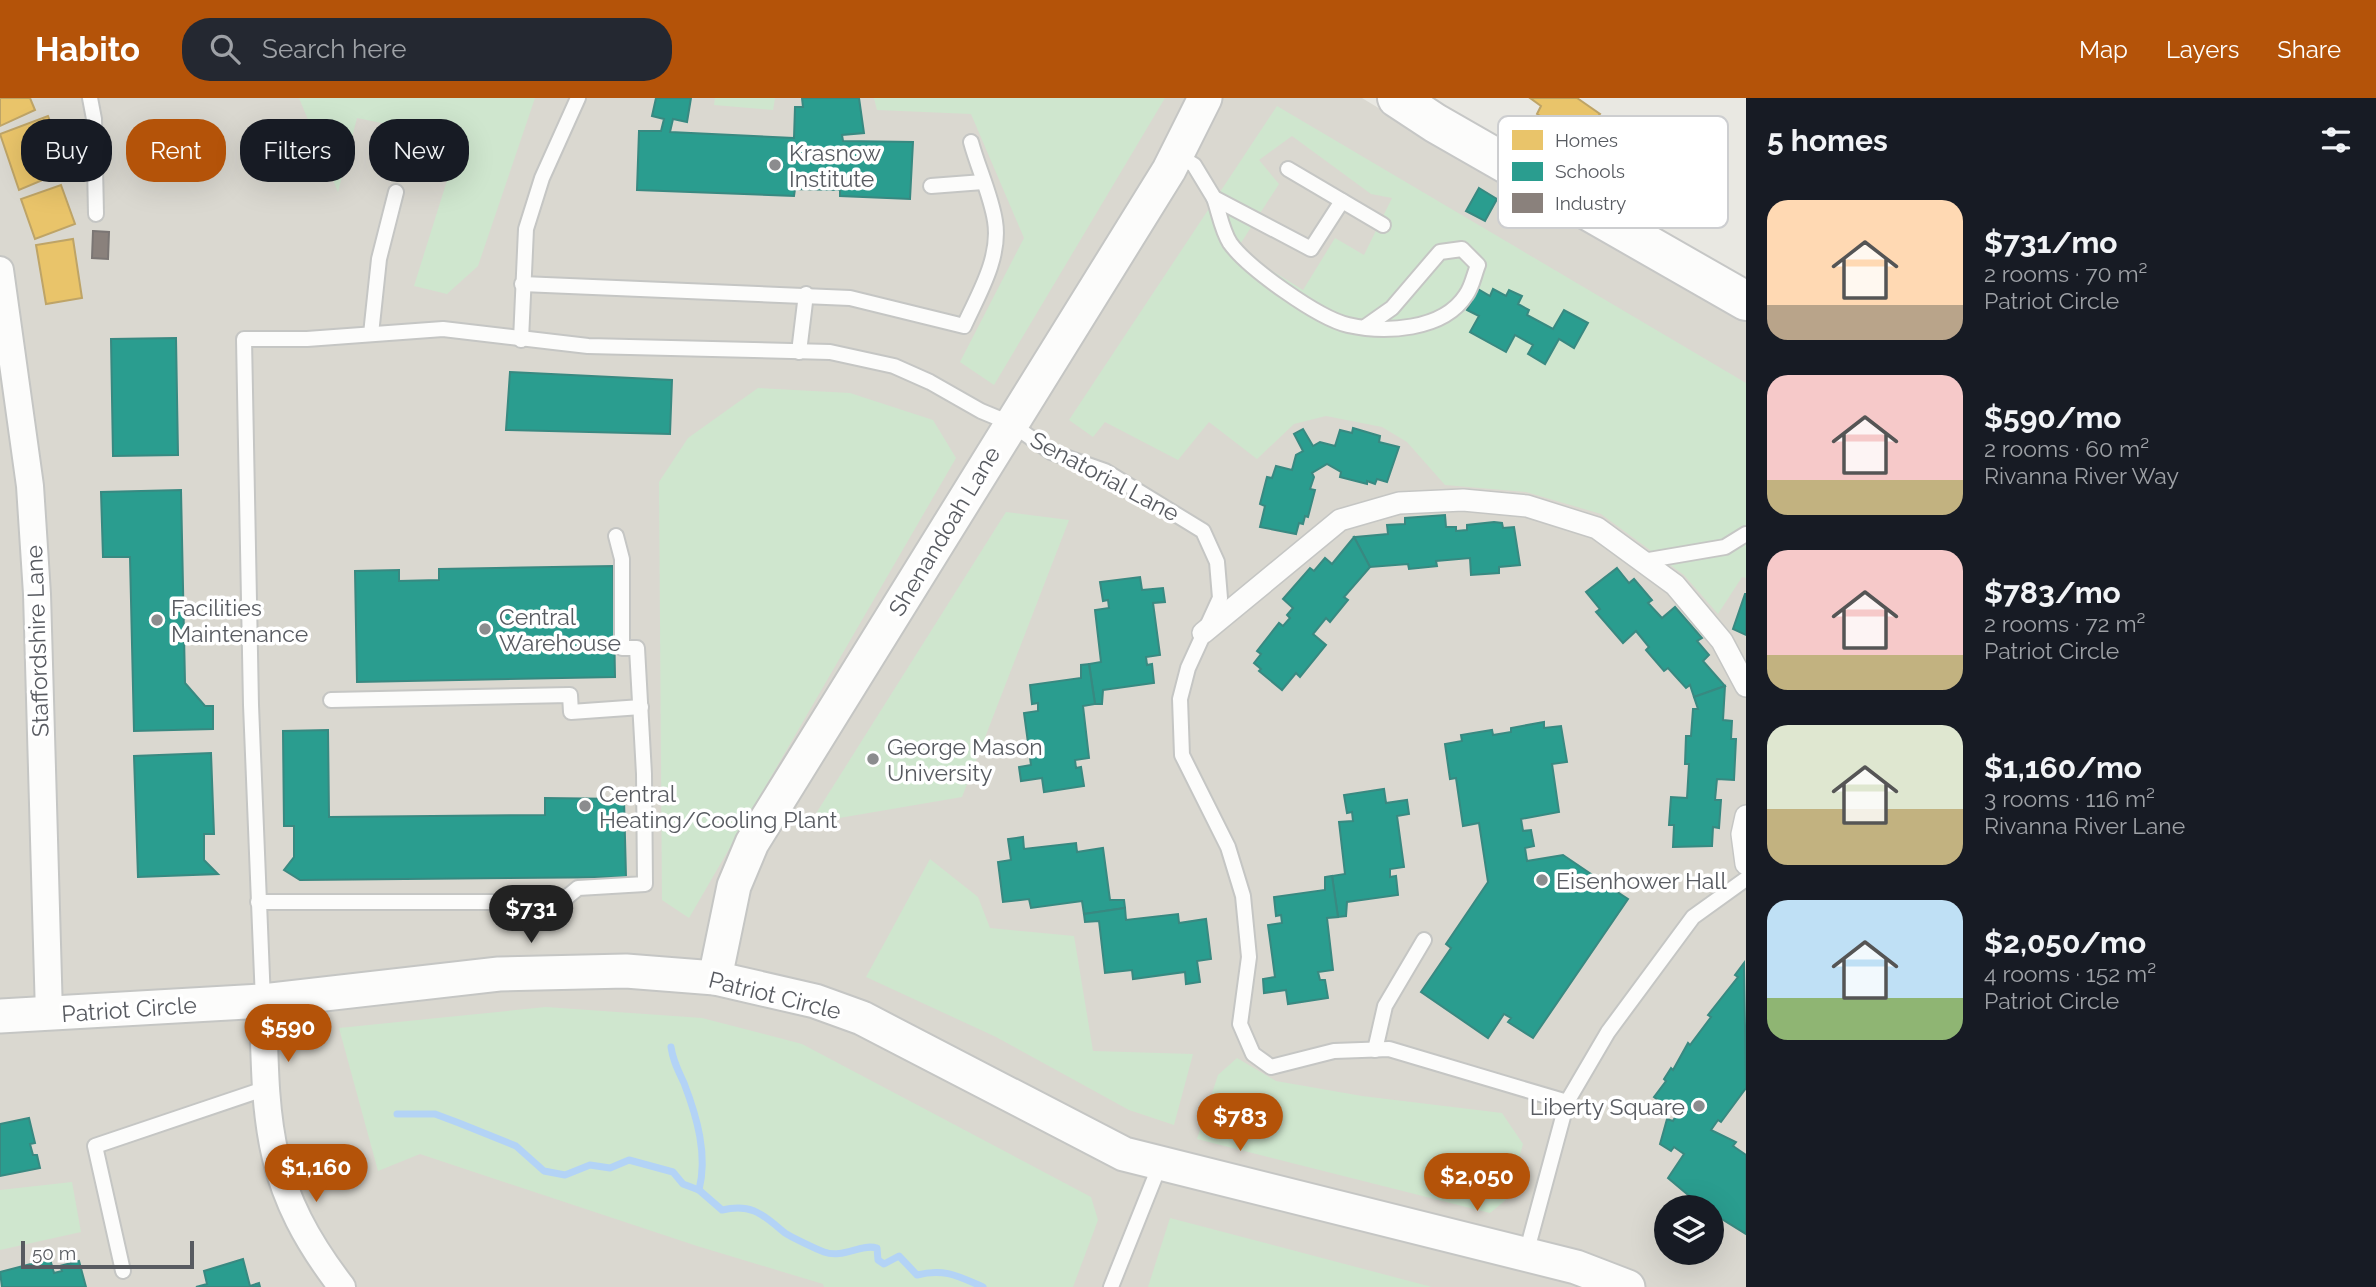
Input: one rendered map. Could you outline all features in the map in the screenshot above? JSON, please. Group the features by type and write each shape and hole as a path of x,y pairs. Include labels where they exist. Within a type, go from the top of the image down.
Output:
{"main road":[{"path":"1397,98 1498,159"},
{"path":"1618,228 1746,301"}],"street":[{"name":"Shenandoah Lane","path":"715,978 734,886 752,843 1177,155 1205,98"},
{"name":"Staffordshire Lane","path":"0,270 30,486 36,580 49,1014"},
{"path":"1203,634 1340,520 1399,503 1463,500 1527,506 1597,528 1675,585 1722,641 1746,686"},
{"path":"1746,816 1742,852 1746,864"},
{"name":"Patriot Circle","path":"0,1016 263,1000 499,974 626,971 715,978 815,1001 862,1018 1124,1154 1576,1267 1628,1287"},
{"path":"263,1000 264,1089 268,1130 280,1179 298,1221 342,1287"}],"lane":[{"path":"90,98 96,214"},
{"path":"521,340 526,229 542,178 578,98"},
{"path":"522,284 806,294 850,298 964,326 986,277 995,245 995,222 971,142"},
{"path":"1177,155 1194,166 1214,198 1229,241 1252,268 1346,325 1365,327 1418,326 1440,316 1467,295 1478,265 1462,249 1440,252 1392,308 1365,327"},
{"path":"1288,169 1383,225"},
{"path":"931,186 983,182"},
{"path":"371,334 379,259 396,192"},
{"path":"1214,198 1311,249 1342,201"},
{"path":"799,352 806,294"},
{"name":"Senatorial Lane","path":"258,902 251,705 244,339 443,329 588,346 830,352 894,366 1010,423 1051,452 1105,471 1203,531 1217,562 1220,598 1188,668 1180,699 1180,741 1182,755 1196,786 1228,847 1243,896 1249,957 1240,1024 1253,1054 1271,1067 1334,1051 1389,1049 1567,1102"},
{"path":"1643,561 1725,547 1746,534"},
{"path":"263,1000 258,902 561,902 578,888 645,884 637,648 622,648 622,559 616,536"},
{"path":"331,700 570,695 571,712 641,707"},
{"path":"1526,1254 1567,1102 1608,1031 1693,917 1746,879"},
{"path":"1375,1050 1385,1006 1424,940"},
{"path":"123,1270 95,1146 264,1089"},
{"path":"1111,1287 1161,1162"}],"shaded area":[{"name":"George Mason University","path":"0,98 1362,98 1498,180 1498,228 1585,228 1746,311 1746,1287 0,1287"}],"green space":[{"path":"299,98 535,98 478,266 447,294 414,286 447,182 469,182 469,119 369,120 357,118 355,126 355,119 308,119"},
{"path":"715,98 775,98 773,110 714,105"},
{"path":"874,98 1165,98 994,385 960,362 1024,238 971,114 877,110"},
{"path":"1277,106 1746,383 1746,578 1742,577 1718,614 1684,575 1601,514 1526,492 1445,485 1407,442 1382,427 1326,416 1294,424 1257,459 1209,422 1178,460 1105,422 1093,437 1069,420","holes":["1292,136 1371,194 1392,198 1364,255 1335,238 1303,290 1237,249 1279,184 1259,160"]},
{"path":"334,182 341,182 338,192"},
{"path":"758,388 850,393 933,420 956,458 689,918 662,900 659,482 688,438"},
{"path":"1006,512 1069,520 962,797 810,823"},
{"path":"930,859 978,897 990,928 1074,936 1093,1051 1193,1054 1174,1125 1129,1110 996,1037 866,977"},
{"path":"546,1007 702,1018 802,1044 1091,1197 1098,1220 1073,1287 824,1287 823,1284 697,1246 420,1154 378,1171 339,1028"},
{"path":"1237,1058 1276,1081 1362,1096 1502,1113 1523,1144 1508,1198 1490,1213 1197,1139 1218,1075"},
{"path":"72,1182 81,1232 0,1250 0,1190"},
{"path":"1170,1218 1432,1287 1148,1287"}],"building: Homes":[{"path":"0,98 30,98 35,110 0,126"},
{"path":"1530,98 1577,98 1600,114 1540,116 1537,114 1541,106"},
{"path":"21,126 21,182 38,182 19,190 0,134"},
{"path":"61,185 75,224 35,239 21,199"},
{"path":"73,239 82,298 46,304 36,245"}],"building: Schools":[{"name":"Krasnow Institute","path":"656,98 691,98 687,122 673,119 670,132 794,138 795,107 803,107 802,98 859,98 864,133 842,135 843,141 913,142 910,199 840,196 840,190 795,189 794,196 637,190 639,131 661,131 664,119 652,116"},
{"path":"1479,188 1497,199 1485,221 1466,211"},
{"path":"1478,289 1490,296 1493,289 1506,296 1509,290 1522,296 1518,304 1529,310 1527,315 1553,329 1564,310 1588,323 1574,348 1559,339 1545,364 1528,354 1533,345 1515,335 1506,352 1470,332 1479,316 1467,310"},
{"path":"176,338 178,455 113,456 111,339"},
{"path":"510,372 672,380 670,434 506,430"},
{"path":"1353,428 1380,436 1379,442 1399,447 1387,482 1377,479 1375,484 1367,481 1367,484 1340,477 1341,472 1327,464 1312,473 1314,477 1310,489 1315,490 1308,517 1305,516 1303,524 1299,523 1296,534 1260,527 1265,506 1260,504 1267,477 1272,478 1276,466 1292,470 1296,455 1303,451 1294,434 1303,429 1313,446 1320,442 1335,446 1340,430 1352,433"},
{"name":"Facilities Maintenance","path":"181,490 185,683 205,706 213,706 213,729 134,731 130,557 103,557 101,492"},
{"path":"1445,515 1446,527 1456,527 1456,531 1467,530 1467,525 1494,522 1502,523 1503,528 1514,527 1520,565 1499,567 1499,573 1471,575 1470,558 1436,561 1437,566 1409,569 1408,564 1370,567 1354,537 1388,534 1387,525 1405,524 1405,518"},
{"path":"1354,537 1370,567 1344,597 1348,600 1330,622 1326,618 1313,634 1326,645 1300,677 1296,673 1282,690 1259,671 1261,669 1254,663 1261,654 1257,651 1279,623 1283,626 1290,618 1287,615 1293,608 1283,599 1310,568 1314,571 1325,558 1332,564"},
{"name":"Central Warehouse","path":"613,566 615,677 357,682 355,571 399,570 399,581 439,580 439,569"},
{"path":"1617,568 1629,583 1634,579 1652,600 1648,603 1662,618 1675,607 1702,638 1697,641 1709,655 1703,661 1725,686 1694,697 1690,685 1686,688 1668,668 1664,671 1646,650 1649,647 1636,631 1623,643 1596,612 1600,609 1586,592"},
{"path":"1140,577 1142,590 1163,588 1165,602 1153,603 1160,655 1146,657 1147,665 1152,664 1154,683 1103,690 1102,704 1095,704 1089,664 1101,662 1095,610 1109,608 1108,600 1103,601 1100,582"},
{"path":"1746,594 1746,635 1733,629"},
{"path":"1089,664 1095,704 1083,706 1089,758 1075,760 1076,768 1081,767 1084,786 1044,792 1042,778 1021,781 1019,767 1031,765 1024,713 1038,711 1038,703 1032,704 1030,685 1081,678 1081,665"},
{"path":"1725,686 1723,720 1732,721 1731,739 1736,739 1734,780 1717,779 1715,800 1721,800 1719,828 1713,827 1712,846 1673,847 1674,825 1669,825 1671,797 1687,798 1689,764 1685,764 1686,736 1691,736 1693,709 1698,709 1694,697"},
{"name":"Eisenhower Hall","path":"1544,722 1544,728 1561,726 1567,762 1552,764 1559,812 1521,819 1523,831 1531,830 1534,846 1525,848 1527,861 1563,855 1597,878 1593,885 1601,890 1605,884 1628,899 1533,1038 1508,1022 1511,1018 1504,1014 1488,1038 1421,992 1451,948 1446,944 1488,882 1479,823 1463,826 1456,778 1450,779 1445,744 1462,741 1461,735 1492,730 1493,735 1511,732 1511,728"},
{"name":"Central Heating/Cooling Plant","path":"328,730 329,817 545,815 545,798 624,799 626,877 300,880 284,870 294,857 294,826 284,826 283,731"},
{"path":"211,753 214,834 204,834 204,860 218,874 138,877 134,756"},
{"path":"1384,789 1386,803 1407,800 1409,814 1397,816 1404,867 1390,869 1390,877 1396,876 1398,895 1347,902 1346,916 1338,917 1332,876 1345,874 1339,822 1353,821 1352,812 1347,813 1344,795"},
{"path":"1023,837 1024,849 1076,843 1077,852 1103,848 1110,900 1124,900 1125,908 1084,914 1082,901 1031,908 1029,899 1003,902 998,862 1011,860 1008,839"},
{"path":"1332,876 1338,917 1327,918 1333,970 1318,972 1320,980 1325,980 1328,998 1288,1004 1286,990 1264,993 1263,979 1275,977 1268,925 1282,923 1281,915 1276,916 1274,897 1325,890 1325,877"},
{"path":"1125,908 1126,920 1178,914 1179,923 1206,919 1211,959 1197,961 1200,982 1186,984 1185,972 1133,979 1132,970 1105,973 1099,921 1085,922 1084,914"},
{"name":"Liberty Square","path":"1744,963 1746,1088 1721,1122 1718,1120 1711,1130 1736,1142 1733,1146 1746,1155 1746,1234 1724,1220 1724,1195 1688,1195 1668,1178 1684,1154 1674,1147 1671,1151 1660,1144 1667,1119 1673,1121 1677,1114 1654,1097 1688,1043 1690,1045 1711,1017 1708,1015 1738,977 1735,975"},
{"path":"29,1118 35,1143 30,1144 33,1155 37,1155 40,1168 0,1176 0,1124"},
{"path":"50,1259 54,1273 62,1271 60,1266 79,1261 86,1287 2,1287 0,1272"},
{"path":"243,1259 250,1286 259,1283 260,1287 196,1287 207,1284 204,1271"}],"building: Industry":[{"path":"93,231 109,232 108,259 92,258"}],"waterway":[{"path":"671,1047 700,1136 702,1163 699,1190"},
{"path":"397,1114 435,1114 459,1123 516,1146 544,1171 565,1175 590,1165 610,1168 629,1160 673,1172 683,1184 699,1190 722,1210 750,1209 788,1235 824,1252 838,1254 877,1248 878,1260 884,1264 899,1256 917,1275 943,1273 983,1287"}],"place":[{"name":"Krasnow Institute","path":"775,165"},
{"name":"Facilities Maintenance","path":"157,620"},
{"name":"Central Warehouse","path":"485,629"},
{"name":"George Mason University","path":"873,759"},
{"name":"Central Heating/Cooling Plant","path":"585,806"},
{"name":"Eisenhower Hall","path":"1542,880"},
{"name":"Liberty Square","path":"1699,1106"}]}
